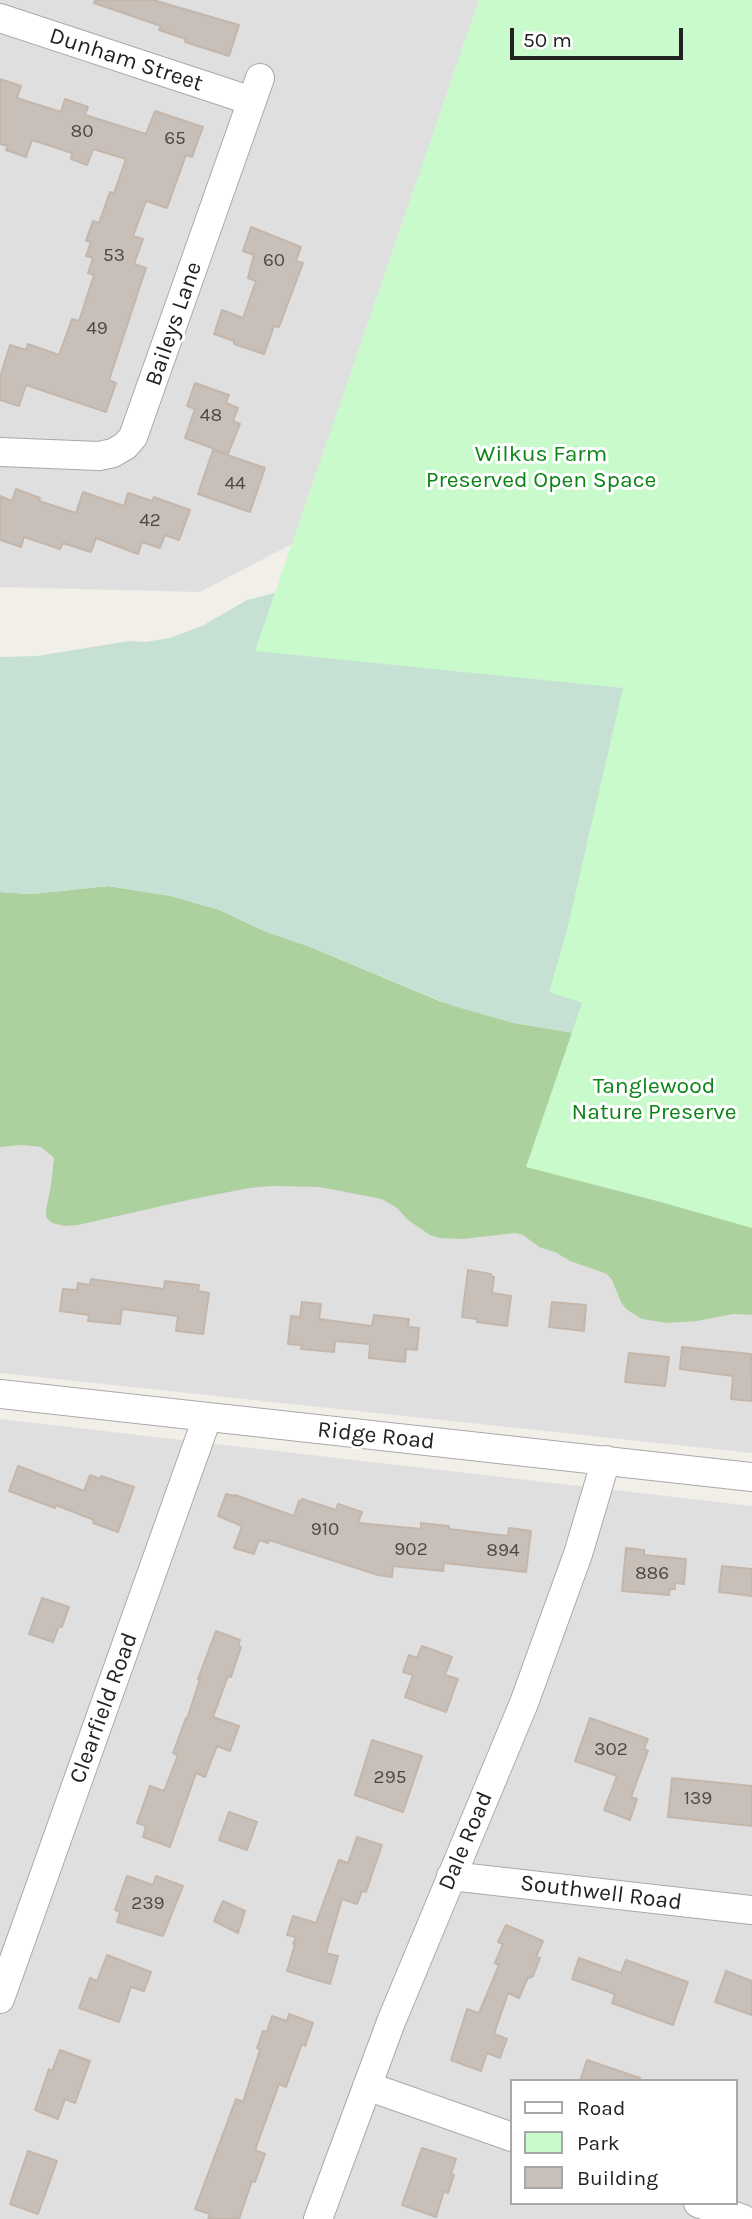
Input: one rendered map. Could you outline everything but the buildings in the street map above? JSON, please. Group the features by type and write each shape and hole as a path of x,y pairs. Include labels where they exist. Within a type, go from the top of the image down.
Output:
{"street":[{"name":"Dunham Street","path":"0,18 256,90"},
{"name":"Baileys Lane","path":"0,452 99,456 113,453 133,437 256,90"},
{"name":"Ridge Road","path":"0,1394 752,1477"},
{"name":"Clearfield Road","path":"0,1999 207,1418"},
{"name":"Dale Road","path":"318,2219 407,1980 544,1652 578,1554 606,1460"},
{"name":"Southwell Road","path":"451,1876 752,1910"},
{"path":"367,2086 510,2136"},
{"path":"704,2205 743,2219"}],"shaded area":[{"path":"0,0 479,0 292,544 200,592 0,587"},
{"path":"0,1140 752,1228 752,1453 0,1373"},
{"path":"0,1419 752,1506 752,2219 0,2219"}],"green space":[{"name":"Wilkus Farm Preserved Open Space","path":"479,0 752,0 752,1228 526,1167 582,1003 549,992 566,934 623,688 255,651"},
{"path":"286,590 432,665 455,671 471,672 702,642 574,1033 514,1023 453,1006 308,946 264,931 220,910 171,896 108,886 32,894 0,892 0,657 37,656 129,641 145,642 170,638 202,626 247,600"},
{"name":"Tanglewood Nature Preserve","path":"108,886 171,896 220,910 264,931 308,946 442,1002 514,1023 574,1033 752,1038 752,1315 733,1314 667,1323 642,1319 626,1309 607,1274 539,1247 523,1235 515,1233 463,1239 439,1238 408,1220 397,1208 382,1199 319,1187 249,1188 78,1225 52,1223 46,1217 46,1210 54,1158 41,1147 0,1147 0,892 32,894"}]}
